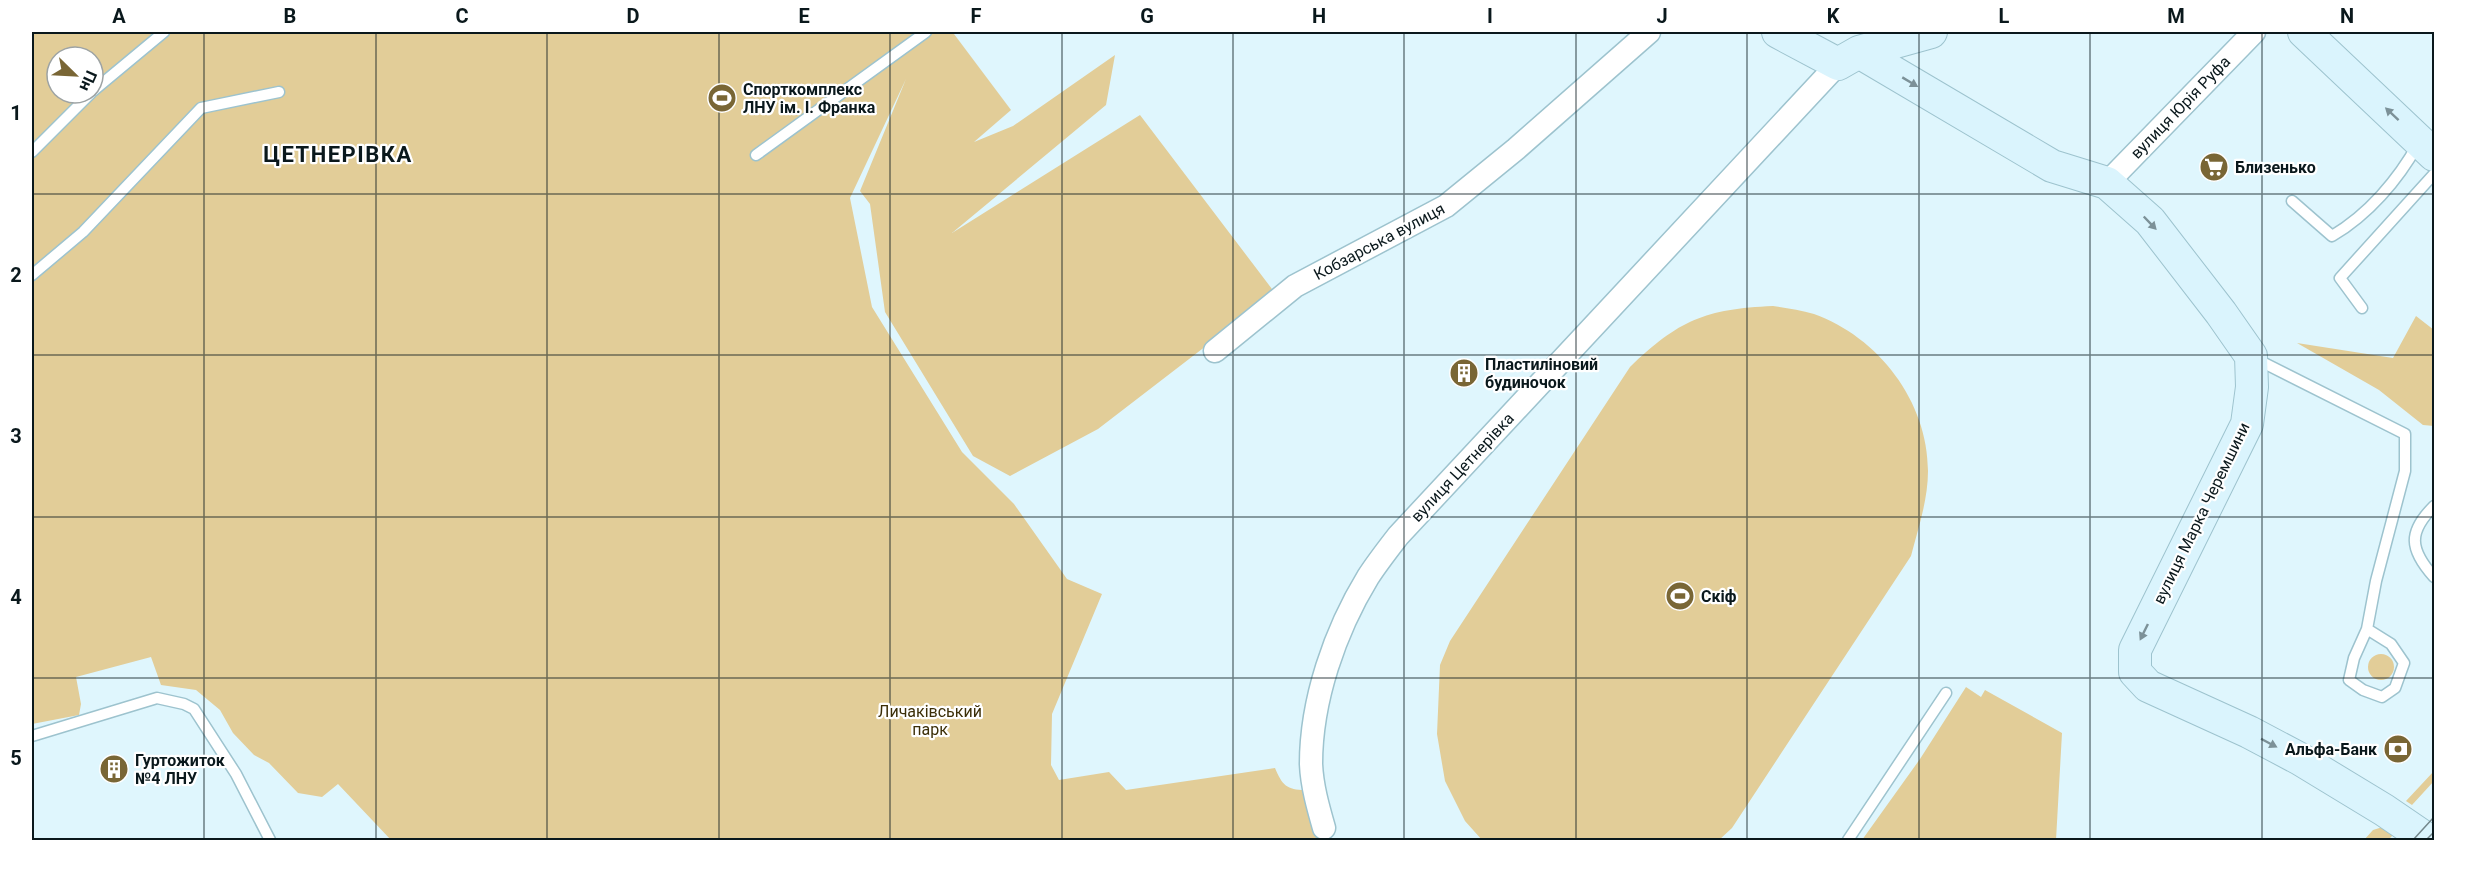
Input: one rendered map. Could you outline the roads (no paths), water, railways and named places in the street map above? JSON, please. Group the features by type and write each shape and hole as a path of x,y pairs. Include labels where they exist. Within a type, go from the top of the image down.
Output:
{"street":[{"name":"Кобзарська вулиця","path":"1215,351 1295,286 1446,206 1516,149 1649,32"},
{"path":"1778,32 1848,58 2052,166 2107,183 2150,221 2250,356"},
{"path":"1848,58 1932,32"},
{"name":"вулиця Юрія Руфа","path":"2107,183 2254,32"},
{"path":"2304,32 2427,148"},
{"name":"вулиця Цетнерівка","path":"1326,834 1311,766 1319,704 1331,654 1368,576 1398,536 1848,58"},
{"name":"вулиця Марка Черемшини","path":"2250,356 2252,387 2247,424 2135,650 2135,672 2148,687 2249,732 2301,759 2428,840"}],"lane":[{"path":"105,81 164,32"},
{"path":"756,155 926,32"},
{"path":"32,275 83,232 201,108 279,92"},
{"path":"32,152 79,105"},
{"path":"2292,201 2332,236 2352,225 2427,148"},
{"path":"2362,308 2340,278 2434,174"},
{"path":"2250,356 2405,434 2405,471 2376,581 2367,629 2354,658 2349,680 2363,690 2382,697 2394,688 2404,663 2391,644 2367,629"},
{"path":"2434,506 2418,522 2415,538 2421,563 2434,577"},
{"path":"1848,840 1946,693"},
{"path":"32,736 157,698 184,704 194,709 236,774 270,840"}],"tram line":[{"path":"2413,840 2434,817"},
{"path":"2426,840 2434,832"}],"place":[{"name":"Спорткомплекс ЛНУ ім. І. Франка","path":"722,98"},
{"name":"Близенько","path":"2214,167"},
{"name":"Пластиліновий будиночок","path":"1464,373"},
{"name":"Скіф","path":"1680,596"},
{"name":"Альфа-Банк","path":"2398,749"},
{"name":"Гуртожиток №4 ЛНУ","path":"114,769"}],"district":[{"name":"ЦЕТНЕРІВКА","path":"338,154"}],"park label":[{"name":"Личаківський парк","path":"930,720"}]}
